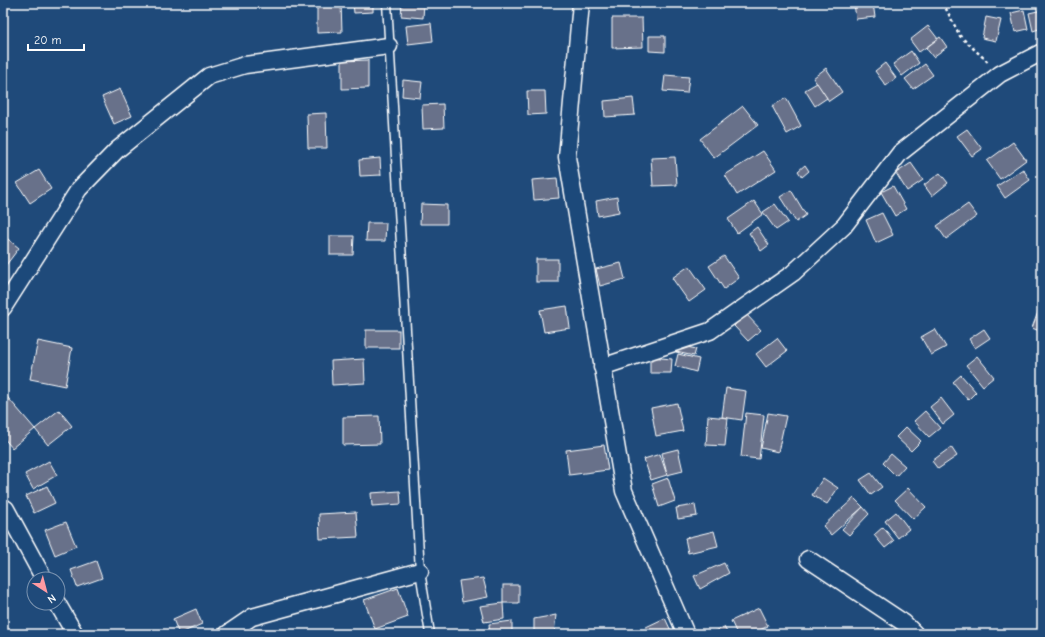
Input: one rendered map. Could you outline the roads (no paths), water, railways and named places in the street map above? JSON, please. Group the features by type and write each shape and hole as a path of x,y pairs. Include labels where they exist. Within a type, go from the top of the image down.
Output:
{"street":[{"path":"581,3 567,157 624,490 686,634"},
{"path":"3,308 79,189 117,150 209,76 245,65 389,46"},
{"path":"602,367 710,331 792,273 844,226 900,154 1000,74 1042,52"},
{"path":"3,507 6,509 40,571"},
{"path":"808,559 904,623 915,634"},
{"path":"227,634 252,617 420,570"},
{"path":"62,611 75,634"}],"lane":[{"path":"387,3 420,570 430,634"}]}
